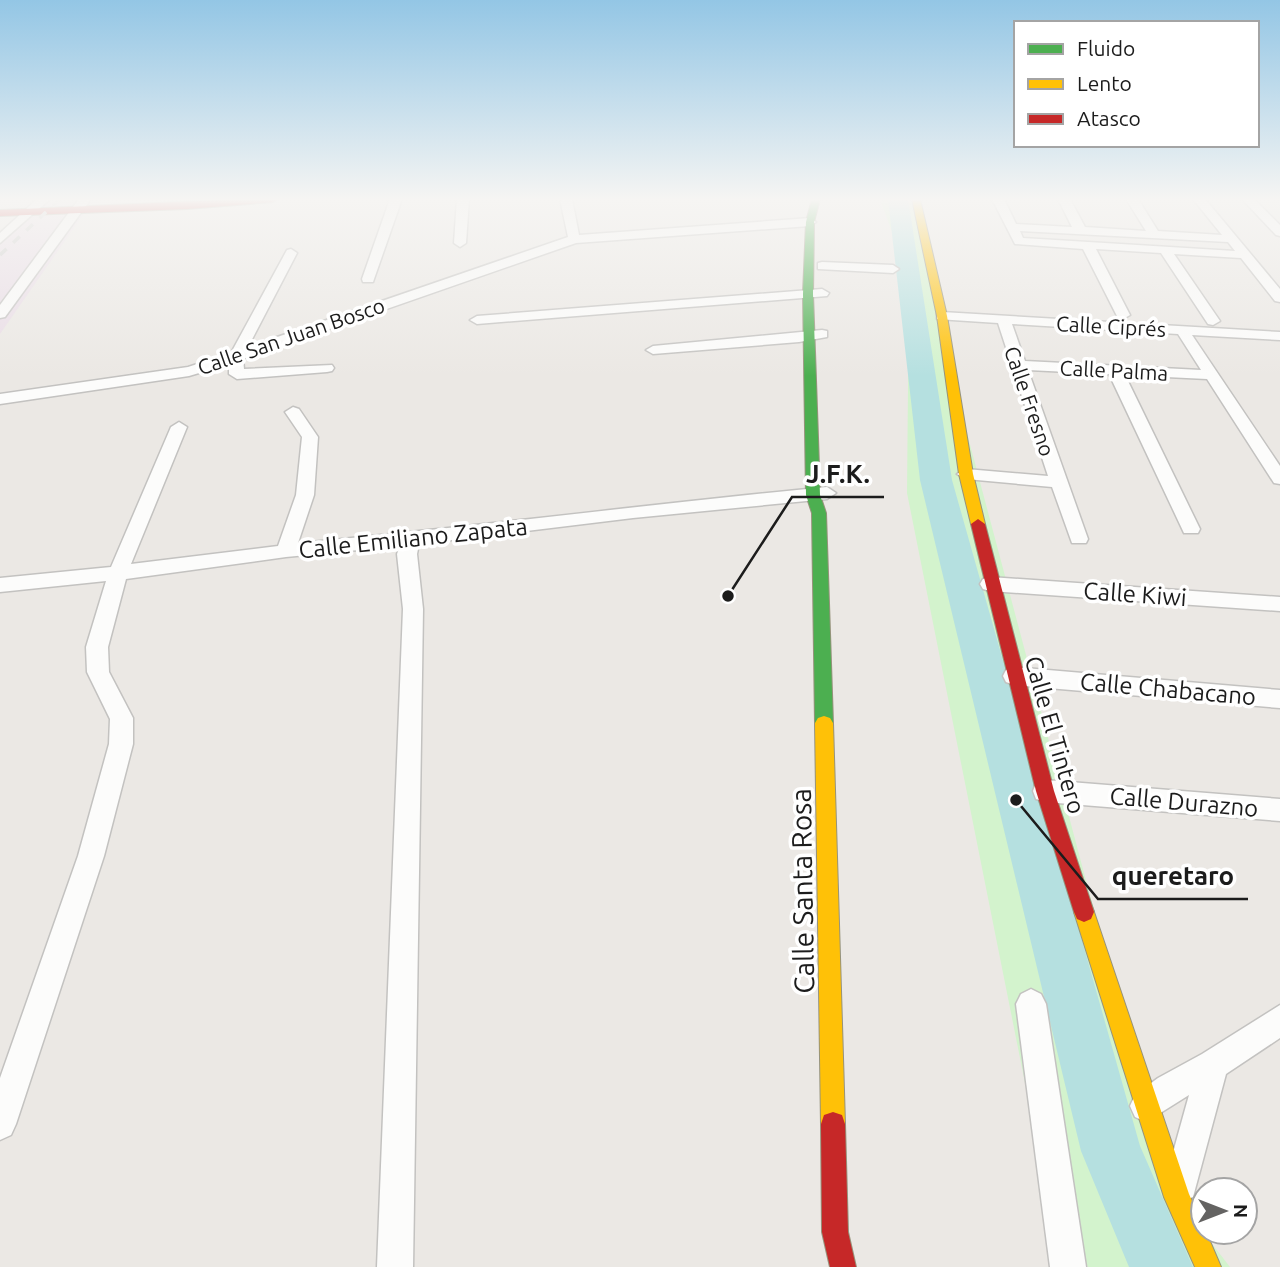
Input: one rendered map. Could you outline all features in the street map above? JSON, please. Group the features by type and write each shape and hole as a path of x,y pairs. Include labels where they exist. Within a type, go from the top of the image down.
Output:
{"street":[{"path":"0,314 45,258"},
{"path":"288,258 236,357 239,376 327,368"},
{"path":"368,279 375,258"},
{"name":"Calle San Juan Bosco","path":"0,399 188,371 236,357 519,258"},
{"name":"Calle El Tintero","path":"929,258 942,316 966,474 990,584 1045,791 1177,1197 1208,1267"},
{"path":"1094,258 1123,315"},
{"path":"1171,258 1213,321"},
{"path":"1249,258 1280,298"},
{"path":"818,259 894,269"},
{"name":"Calle Santa Rosa","path":"818,259 815,294 824,452 819,513 835,1232 843,1267"},
{"path":"477,320 815,294"},
{"name":"Calle Ciprés","path":"942,316 1280,336"},
{"name":"Calle Fresno","path":"1003,319 1079,539"},
{"path":"1182,330 1280,480"},
{"path":"653,350 816,335"},
{"name":"Calle Palma","path":"1018,365 1210,375"},
{"path":"1115,370 1191,529"},
{"path":"286,551 305,495 310,437 293,412"},
{"path":"0,1124 91,856 121,744 122,718 107,694 98,672 97,647 118,573 179,427"},
{"name":"Calle Santa Rosa","path":"820,494 824,452"},
{"path":"966,474 1058,482"},
{"name":"Calle Emiliano Zapata","path":"0,585 356,543 410,546 820,494"},
{"path":"395,1267 413,609 410,546"},
{"name":"Calle Kiwi","path":"990,584 1280,604"},
{"name":"Calle Chabacano","path":"1014,676 1280,699"},
{"name":"Calle Durazno","path":"1045,791 1280,810"},
{"path":"1031,1004 1068,1267"},
{"path":"1146,1106 1168,1089 1213,1065 1280,1020"},
{"path":"1177,1197 1213,1065"}],"shaded area":[{"path":"0,258 53,258 0,334"}],"green space":[{"path":"902,258 928,258 951,373 1146,1106 1189,1201 1189,1246 1214,1246 1230,1267 1088,1267 1044,1178 907,493 909,278"}],"waterway":[{"path":"906,258 936,480 1111,1151 1161,1267"}],"traffic: fast":[{"path":"809,258 813,495 819,513 824,723"}],"traffic: slow":[{"path":"929,258 942,316 966,474 978,524"},
{"path":"824,723 833,1124"},
{"path":"1084,912 1177,1197 1208,1267"}],"traffic: jam":[{"path":"978,524 1045,791 1084,912"},
{"path":"833,1124 835,1232 843,1267"}],"place":[{"name":"J.F.K.","path":"728,596"},
{"name":"queretaro","path":"1016,800"}]}
